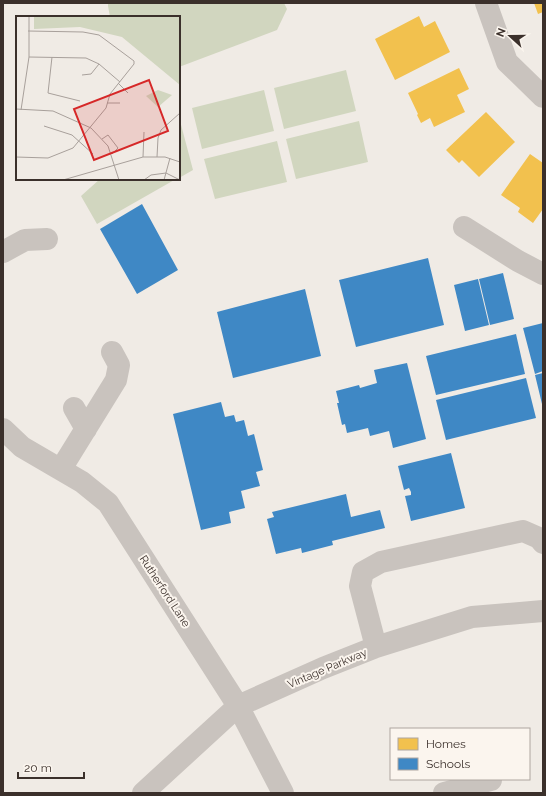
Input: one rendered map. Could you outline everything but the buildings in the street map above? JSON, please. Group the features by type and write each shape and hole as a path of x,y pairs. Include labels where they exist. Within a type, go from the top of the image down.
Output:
{"street":[{"path":"486,3 507,62 543,97"},
{"path":"464,227 518,261 543,274"},
{"path":"3,252 25,240 47,239"},
{"path":"61,469 116,380 119,365 112,352"},
{"path":"74,408 86,429"},
{"name":"Rutherford Lane","path":"3,429 22,447 82,482 108,503 238,706 283,793"},
{"path":"376,647 360,586 363,572 381,562 523,531 539,538 543,543"},
{"name":"Vintage Parkway","path":"143,793 238,706 323,668 376,647 472,617 543,611"},
{"path":"444,793 491,780"}],"green space":[{"path":"108,3 284,3 287,9 277,30 180,67 180,16 110,16"},
{"path":"346,70 356,111 284,129 274,88"},
{"path":"264,90 274,131 202,149 192,108"},
{"path":"180,121 193,170 180,177"},
{"path":"359,121 368,162 296,179 286,139"},
{"path":"277,141 287,182 215,199 204,159"},
{"path":"99,180 174,180 97,224 81,196"}]}
